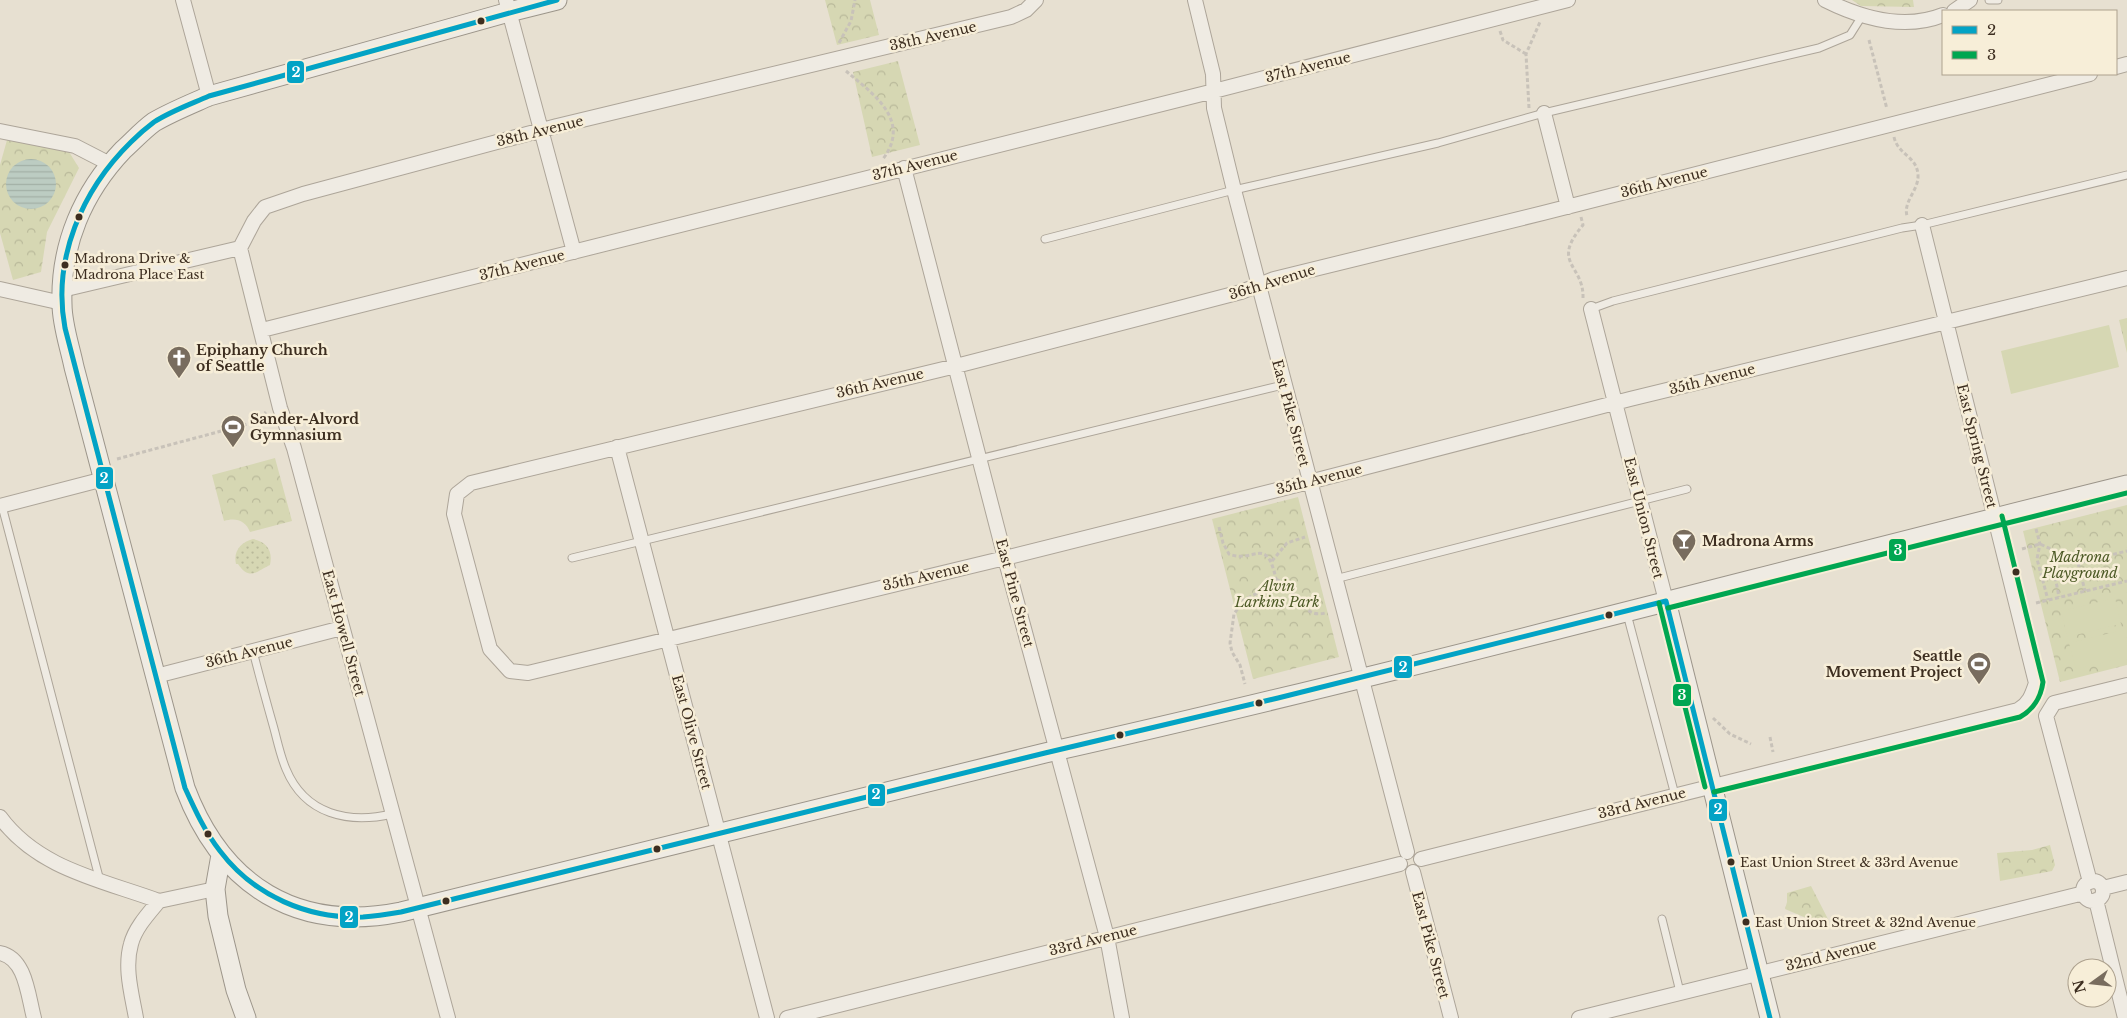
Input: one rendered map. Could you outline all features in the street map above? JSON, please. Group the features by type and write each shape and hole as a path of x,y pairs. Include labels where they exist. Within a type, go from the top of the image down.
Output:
{"street":[{"path":"183,0 209,96"},
{"path":"556,0 507,6 209,96 154,123 110,164 87,197 68,242 62,297 74,367 185,788 200,823 221,855 253,885 292,906 314,913 357,918 380,916 419,907 1057,750 1362,679 2127,485"},
{"name":"38th Avenue","path":"240,248 254,221 265,208 283,200 541,130 1011,17 1026,10 1036,0"},
{"name":"East Pike Street","path":"1195,0 1213,74 1214,108 1309,482 1362,679 1404,858"},
{"name":"37th Avenue","path":"262,330 1214,91 1568,0"},
{"path":"1825,0 1871,19 1901,23 1942,16"},
{"path":"1955,10 1970,0"},
{"path":"507,6 574,252"},
{"name":"36th Avenue","path":"510,671 490,649 454,514 454,503 457,494 471,483 956,366 1241,292 1274,279 2086,75"},
{"path":"1544,113 1568,206"},
{"path":"0,131 75,146 110,164"},
{"name":"East Pine Street","path":"904,168 1005,558 1107,937 1122,1018"},
{"name":"East Spring Street","path":"1922,225 2036,683 2032,696"},
{"path":"0,289 62,297 240,248"},
{"name":"East Howell Street","path":"240,248 280,408 294,448 448,1018"},
{"name":"35th Avenue","path":"510,671 528,673 1005,558 1615,403 2127,278"},
{"name":"East Union Street","path":"1587,304 1615,403 1666,601 1770,1018"},
{"name":"East Olive Street","path":"617,447 768,1018"},
{"path":"1,506 104,479"},
{"name":"36th Avenue","path":"156,676 342,628"},
{"path":"2125,1018 2046,716 2054,703 2127,684"},
{"name":"33rd Avenue","path":"1421,859 2018,710 2026,706 2032,696"},
{"path":"0,817 20,839 38,853 58,865 100,882 159,901 215,889"},
{"path":"1416,853 1421,859 1420,867 1412,872 1405,871 1404,858 1416,853"},
{"path":"221,855 215,889 218,916 236,990 246,1018"},
{"name":"33rd Avenue","path":"787,1018 1107,937 1404,858"},
{"name":"East Pike Street","path":"1412,872 1450,1018"},
{"name":"32nd Avenue","path":"1579,1018 2127,882"},
{"path":"136,1018 129,983 131,943 141,924 159,901"},
{"path":"0,953 7,954 16,961 21,970 34,1018"}],"lane":[{"path":"1989,0 1998,0"},
{"path":"1045,239 1234,190 1438,143 1544,113 1819,48 1850,35 1862,16"},
{"path":"1587,304 1613,301 1902,228 1922,225 2127,175"},
{"path":"572,558 1284,385"},
{"path":"1335,579 1687,489"},
{"path":"1,506 100,882"},
{"path":"1626,612 1675,795"},
{"path":"253,651 286,770 303,795 328,812 342,817 373,818 392,814"},
{"path":"1662,919 1680,992"}],"path":[{"path":"840,47 839,44 854,14 855,0"},
{"path":"1529,112 1526,54 1535,8"},
{"path":"1500,31 1503,40 1526,54"},
{"path":"1869,40 1887,109"},
{"path":"843,66 844,69 876,96 890,116 893,140 891,148 883,158"},
{"path":"1896,147 1912,159 1918,173 1917,182 1906,211"},
{"path":"1583,225 1575,235 1569,249 1571,265 1582,286 1587,304"},
{"path":"117,459 255,422 266,412"},
{"path":"1219,526 1223,544 1230,554 1242,556 1262,553 1272,561 1276,579"},
{"path":"2036,528 2040,544 2037,558 2048,600"},
{"path":"1272,561 1288,543 1305,537"},
{"path":"2022,549 2040,544 2075,560 2078,563 2085,591"},
{"path":"2078,563 2127,551"},
{"path":"2058,552 2054,571 2059,597"},
{"path":"1276,579 1294,592 1306,610 1311,614 1325,613"},
{"path":"1245,684 1240,665 1232,652 1230,643 1234,614 1244,600 1267,588 1276,579"},
{"path":"2036,603 2127,581"},
{"path":"1712,718 1730,734 1751,744"},
{"path":"1770,737 1774,752"}],"green space":[{"path":"825,0 870,0 879,35 837,45"},
{"path":"1852,0 1913,0 1914,7 1861,6"},
{"path":"898,61 920,145 872,157 853,72"},
{"path":"7,140 66,147 79,168 47,232 41,272 13,280 0,233 0,165"},
{"path":"2127,318 2127,353 2119,320"},
{"path":"2109,325 2119,367 2011,394 2001,351"},
{"path":"275,458 292,521 250,532 246,525 240,521 233,519 224,521 212,475"},
{"name":"Alvin Larkins Park","path":"1298,497 1339,657 1253,679 1212,519"},
{"name":"Madrona Playground","path":"2127,505 2127,665 2060,682 2023,531"},
{"path":"253,539 262,542 268,548 271,560 270,565 250,574 236,564 235,559 239,548 245,542"},
{"path":"2115,598 2121,624 2067,637 2061,611"},
{"path":"2123,630 2127,646 2127,657 2076,669 2069,643"},
{"path":"2050,845 2055,865 2052,871 2000,881 1997,853 2032,850"},
{"path":"1811,886 1829,921 1806,918 1785,909 1787,893"}],"shaded area":[{"path":"26,159 36,159 49,166 56,179 56,189 49,202 36,209 26,209 17,205 10,198 6,189 6,179 10,170 17,163"}],"transit line":[{"name":"2","path":"557,0 209,96 174,111 154,122 131,142 114,161 98,182 85,204 67,251 62,302 65,328 185,788 205,829 220,851 249,881 284,902 322,914 342,917 363,917 401,912 1045,753 1278,698 1666,601"},
{"name":"3","path":"1668,608 2127,493"},
{"name":"3","path":"1714,792 2020,717 2029,711 2038,698 2043,682 2002,516"},
{"name":"2","path":"1666,601 1770,1018"},
{"name":"3","path":"1659,603 1705,787"}],"place":[{"name":"Madrona Drive & Madrona Place East","path":"65,265"},
{"name":"Epiphany Church of Seattle","path":"179,379"},
{"name":"Sander-Alvord Gymnasium","path":"233,448"},
{"name":"Madrona Arms","path":"1684,562"},
{"name":"Seattle Movement Project","path":"1979,685"},
{"name":"East Union Street & 33rd Avenue","path":"1731,862"},
{"name":"East Union Street & 32nd Avenue","path":"1746,922"}]}
